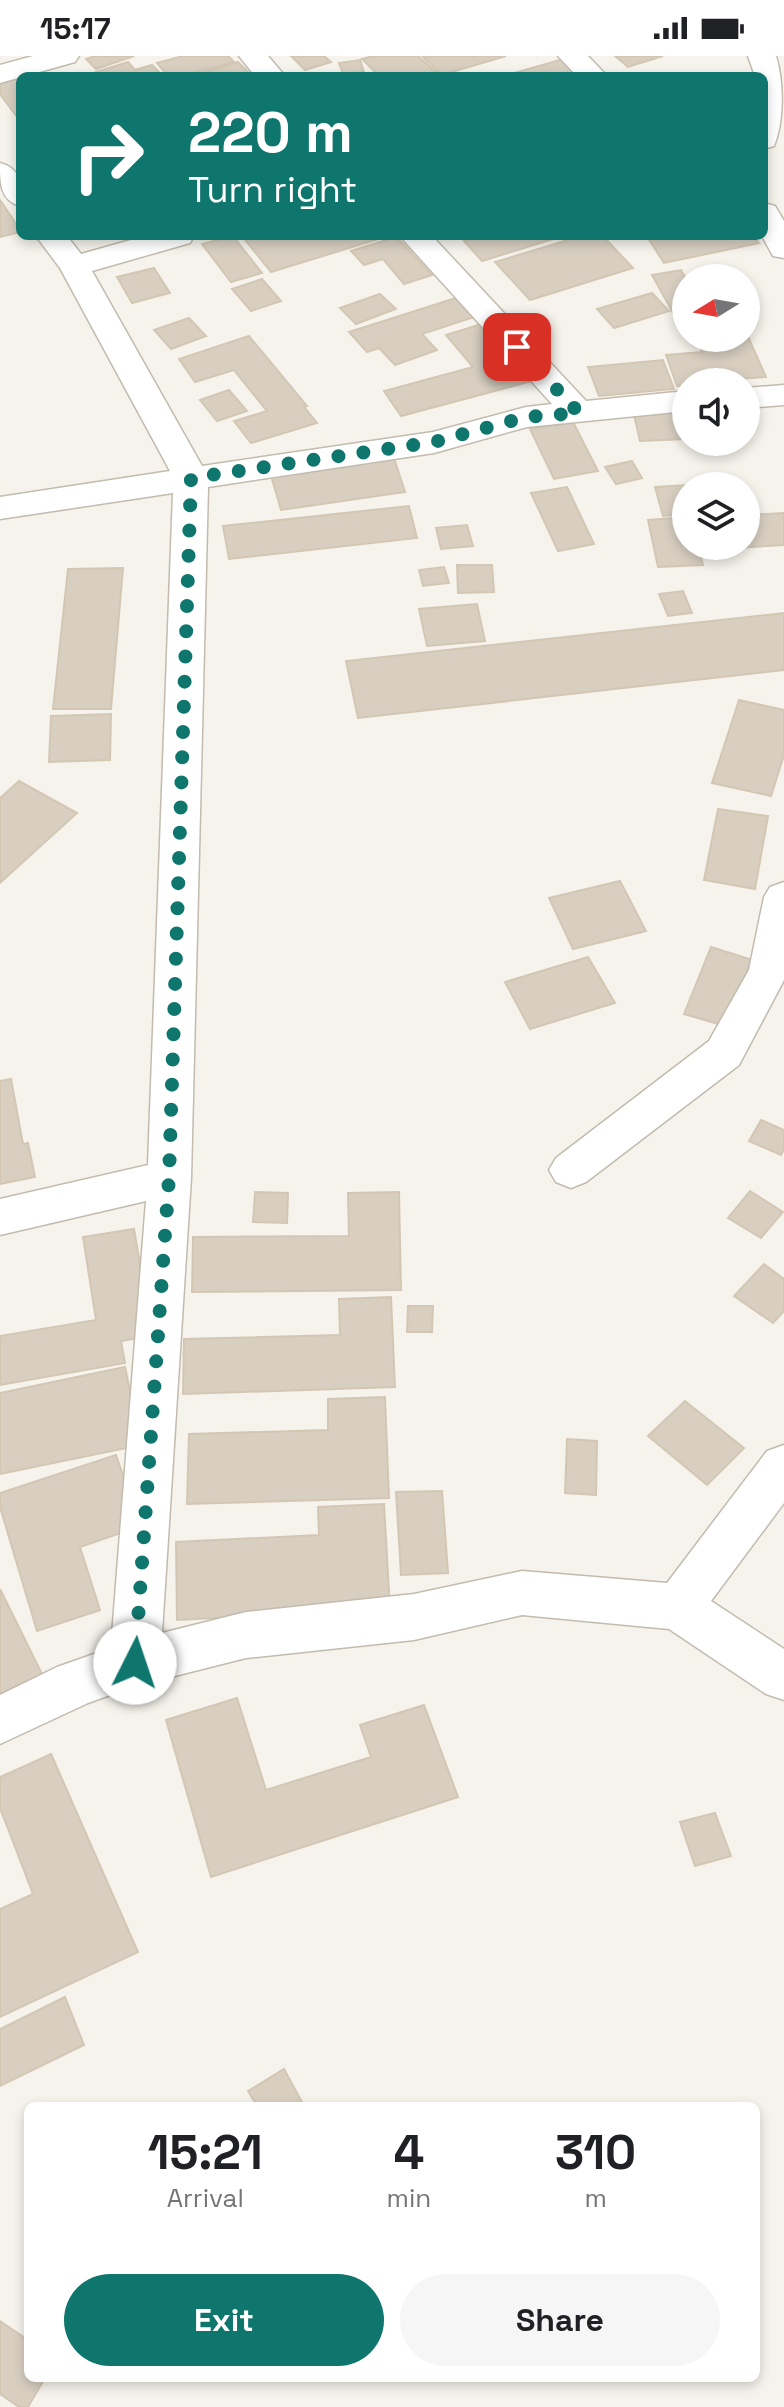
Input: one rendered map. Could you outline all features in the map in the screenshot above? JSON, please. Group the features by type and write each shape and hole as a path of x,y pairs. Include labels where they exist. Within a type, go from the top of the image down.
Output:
{"street":[{"path":"0,74 65,56"},
{"path":"253,56 267,72"},
{"path":"572,56 589,72"},
{"path":"762,56 776,90 775,113 768,130"},
{"path":"0,172 16,192"},
{"path":"768,219 784,249"},
{"path":"135,1663 169,1178 191,478 62,251 148,240"},
{"path":"419,240 579,413"},
{"path":"760,397 784,395"},
{"path":"0,508 434,442 526,417 672,403"},
{"path":"571,1170 724,1053 769,970 784,897"},
{"path":"0,1217 169,1178"},
{"path":"678,1607 784,1466"},
{"path":"0,1720 75,1684 135,1663 246,1635 414,1617 522,1593 678,1607 784,1677"}],"building":[{"path":"95,56 134,56 96,69 86,59"},
{"path":"183,56 228,56 234,62 197,72 165,72 157,63"},
{"path":"291,56 324,56 331,62 305,70"},
{"path":"373,56 418,56 436,72 375,72 362,59"},
{"path":"422,56 506,56 452,72 439,72"},
{"path":"615,56 663,56 628,67"},
{"path":"563,59 577,72 518,72"},
{"path":"360,60 364,72 342,72 339,63"},
{"path":"128,62 135,70 152,65 159,72 96,72"},
{"path":"238,62 248,72 205,72"},
{"path":"16,79 16,116 0,94 0,83"},
{"path":"0,200 16,225 16,233 0,237"},
{"path":"236,240 262,273 231,282 202,244"},
{"path":"245,240 375,240 271,272"},
{"path":"386,240 399,240 432,275 404,284 383,259 364,265 351,251"},
{"path":"467,240 550,240 482,261 464,241"},
{"path":"568,240 607,240 633,268 530,300 495,262"},
{"path":"649,240 756,240 759,243 664,263"},
{"path":"154,268 170,293 132,303 117,277"},
{"path":"672,272 672,311 652,275"},
{"path":"262,279 281,301 251,311 232,289"},
{"path":"652,293 669,311 614,328 597,309"},
{"path":"380,294 396,309 356,324 340,308"},
{"path":"456,298 474,317 422,334 437,350 395,365 379,348 367,352 349,332"},
{"path":"189,318 206,336 171,349 154,330"},
{"path":"485,323 532,381 401,416 384,391 473,367 446,335"},
{"path":"249,336 307,406 304,407 317,423 251,443 234,421 267,411 234,370 195,382 179,359"},
{"path":"755,352 766,377 760,377 760,368 672,368 672,372 666,355"},
{"path":"663,360 672,389 599,396 588,367"},
{"path":"229,390 247,411 217,421 200,400"},
{"path":"672,413 672,440 640,441 634,415"},
{"path":"573,422 598,471 554,479 530,429"},
{"path":"393,455 405,492 281,510 270,472"},
{"path":"632,461 642,478 616,484 605,467"},
{"path":"672,486 672,515 663,516 655,487"},
{"path":"567,487 594,544 558,551 531,493"},
{"path":"409,506 417,538 229,559 223,526"},
{"path":"784,513 784,545 760,546 760,514"},
{"path":"672,518 672,560 702,560 703,565 658,567 648,520"},
{"path":"467,525 473,546 441,549 436,528"},
{"path":"457,565 492,565 494,592 458,593"},
{"path":"444,567 449,583 423,586 419,570"},
{"path":"123,568 111,709 53,709 68,569"},
{"path":"683,591 692,613 668,616 659,594"},
{"path":"477,604 485,641 427,646 419,609"},
{"path":"784,613 784,670 358,718 346,661"},
{"path":"739,700 784,710 784,755 771,796 712,783"},
{"path":"111,714 110,760 49,762 51,716"},
{"path":"19,781 77,813 0,883 0,798"},
{"path":"718,809 768,816 755,889 704,880"},
{"path":"620,881 646,931 573,949 549,898"},
{"path":"711,947 752,960 725,1026 684,1014"},
{"path":"588,957 615,1003 530,1029 505,982"},
{"path":"11,1079 23,1144 28,1143 35,1177 0,1184 0,1081"},
{"path":"761,1120 784,1130 781,1155 749,1141"},
{"path":"750,1191 783,1212 761,1238 728,1218"},
{"path":"255,1192 288,1193 287,1223 253,1222"},
{"path":"399,1192 401,1290 192,1292 193,1237 349,1236 348,1193"},
{"path":"134,1229 152,1336 121,1341 125,1363 0,1385 0,1336 96,1320 83,1237"},
{"path":"764,1264 784,1279 784,1311 773,1323 734,1296"},
{"path":"391,1297 395,1387 183,1394 184,1339 340,1335 339,1299"},
{"path":"408,1306 433,1306 432,1332 407,1332"},
{"path":"125,1367 141,1445 0,1474 0,1393"},
{"path":"385,1397 389,1498 187,1504 189,1434 328,1430 328,1399"},
{"path":"685,1401 744,1448 707,1485 648,1436"},
{"path":"567,1439 597,1441 596,1495 565,1493"},
{"path":"116,1455 141,1526 80,1547 100,1610 37,1631 0,1507 0,1493"},
{"path":"442,1491 448,1573 401,1575 396,1492"},
{"path":"384,1504 390,1609 177,1620 176,1542 319,1535 318,1507"},
{"path":"0,1589 44,1678 0,1700"},
{"path":"237,1698 266,1790 371,1757 360,1725 424,1705 458,1797 211,1877 166,1720"},
{"path":"51,1754 138,1952 0,2017 0,1909 33,1894 0,1808 0,1777"},
{"path":"715,1813 731,1856 695,1866 680,1822"},
{"path":"65,1997 84,2045 0,2086 0,2029"},
{"path":"284,2069 302,2102 255,2102 248,2091"},
{"path":"0,2321 24,2337 24,2382 43,2382 28,2407 19,2407 0,2394"}],"route":[{"path":"135,1663 169,1178 191,478 434,442 526,417 579,413 517,347"}]}
